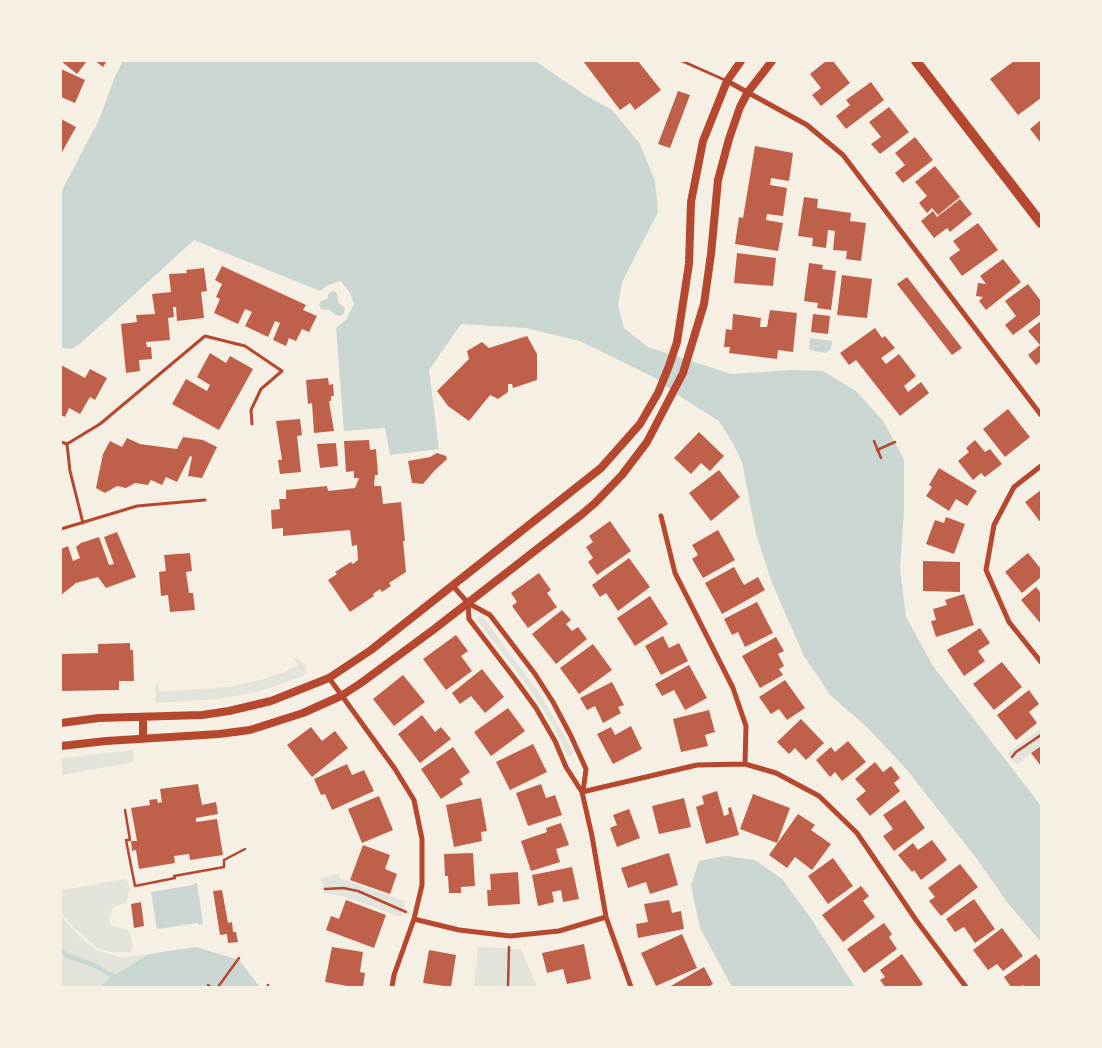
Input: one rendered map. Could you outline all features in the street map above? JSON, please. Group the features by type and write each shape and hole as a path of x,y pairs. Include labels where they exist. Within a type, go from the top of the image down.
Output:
{"main road":[{"path":"916,61 1041,223"}],"street":[{"path":"61,723 99,718 202,715 238,709 272,701 329,678 371,650 602,468 640,424 658,393 677,342 689,264 691,202 703,141 727,81 741,61"},
{"path":"61,746 82,742 219,734 254,729 303,713 341,696 376,673 468,603 581,515 610,488 647,442 683,373 704,304 718,180 740,107 748,92 772,61"},
{"path":"727,81 806,125 843,155 1041,415"},
{"path":"1041,466 1014,487 994,525 986,570 1010,622 1041,662"},
{"path":"660,516 675,573 733,688 746,726 745,764"},
{"path":"453,586 468,603 490,615 535,674 571,736 586,769 582,792"},
{"path":"468,603 469,619 536,708 555,742 566,767 582,792 592,836 606,918 631,987"},
{"path":"329,678 395,770 414,800 422,839 422,885 392,987"},
{"path":"143,716 143,738"},
{"path":"582,792 697,765 745,764 776,773 819,796 857,833 916,920 966,987"},
{"path":"414,917 458,930 510,936 559,931 606,918"}],"lane":[{"path":"682,61 727,81"},
{"path":"61,442 67,444 100,424 205,336 244,346 282,371 261,389 251,410 252,424"},
{"path":"67,444 70,471 83,523"},
{"path":"61,530 137,506 205,500"}],"path":[{"path":"874,441 881,458"},
{"path":"877,450 894,442"},
{"path":"1012,757 1016,752 1041,735"},
{"path":"125,810 130,840 126,840 135,886 175,878 174,876 224,867 224,860 245,849"},
{"path":"325,889 343,888 358,891 414,917"},
{"path":"508,987 509,947"},
{"path":"218,987 238,958"}],"shaded area":[{"path":"123,61 535,61 585,95 612,110 640,144 655,181 658,212 622,282 618,305 624,328 648,347 731,374 791,370 823,371 856,391 883,421 904,459 904,512 900,568 906,617 933,666 1041,806 1041,942 1007,902 977,859 907,770 868,728 831,696 804,656 772,583 756,534 742,462 732,442 719,421 655,378 580,341 526,328 461,324 429,370 439,449 390,455 385,428 344,431 336,328 346,320 354,304 350,293 341,281 328,285 320,291 194,240 81,343 72,349 61,348 61,192 99,120 116,74"},
{"path":"333,291 337,293 338,302 345,308 344,313 340,316 335,315 330,310 321,309 319,305"},
{"path":"810,338 832,341 831,349 825,353 809,350"},
{"path":"479,616 483,617 542,697 570,746 573,753 571,757 567,755 554,727 532,692 478,621"},
{"path":"293,657 306,666 306,673 303,676 273,687 218,699 155,703 156,684 158,683 159,692 230,687 284,672 298,665"},
{"path":"1041,728 1041,745 1017,765 1007,754"},
{"path":"133,750 134,762 61,775 61,758"},
{"path":"725,856 755,860 782,879 810,917 855,987 732,987 700,928 691,886 699,861"},
{"path":"340,874 339,878 405,901 401,917 339,895 324,893 321,877"},
{"path":"126,879 130,888 126,903 113,907 109,920 111,926 129,930 133,946 131,952 110,952 96,947 69,923 61,912 61,890"},
{"path":"197,883 203,924 199,925 198,923 157,929 151,892"},
{"path":"61,916 81,938 97,950 119,957 149,954 108,979 100,987 61,987"},
{"path":"196,947 239,960 260,987 100,987 108,979 149,954"},
{"path":"478,947 521,949 537,987 474,987"}],"building":[{"path":"61,61 87,61 77,74"},
{"path":"95,61 107,61 103,67"},
{"path":"583,61 638,61 661,90 635,110 630,103 620,110"},
{"path":"826,61 833,61 850,83 821,106 812,95 821,88 810,74"},
{"path":"1014,61 1041,61 1041,98 1018,115 990,79"},
{"path":"61,69 85,80 75,103 61,97"},
{"path":"871,82 884,100 846,129 836,116 850,105 846,100"},
{"path":"678,91 690,95 670,148 658,144"},
{"path":"889,107 909,132 880,154 871,144 881,137 869,122"},
{"path":"61,119 76,127 61,154"},
{"path":"1041,120 1041,143 1030,129"},
{"path":"915,137 933,160 903,183 895,173 905,165 895,153"},
{"path":"755,146 793,153 789,181 771,178 770,185 787,188 783,216 767,214 766,220 783,223 778,251 735,244 739,217 743,218"},
{"path":"935,166 960,197 938,215 932,208 927,213 919,203 927,196 915,182"},
{"path":"804,197 818,199 817,208 851,213 850,221 866,223 861,261 846,259 847,251 833,250 835,231 828,230 826,248 812,246 813,238 798,236"},
{"path":"960,199 972,214 950,232 947,228 934,238 921,221 933,211 937,217"},
{"path":"978,223 998,250 962,276 949,258 960,250 953,241"},
{"path":"737,253 776,258 773,286 734,283"},
{"path":"1003,259 1021,282 986,310 979,301 983,297 976,296 978,283 986,284 980,276"},
{"path":"809,263 823,265 822,269 836,271 831,310 817,308 818,303 804,301"},
{"path":"222,266 306,305 303,310 317,316 309,332 302,329 296,341 289,338 286,346 273,340 280,323 275,321 268,337 245,326 252,312 245,309 238,324 214,313 220,299 216,297 222,284 215,280"},
{"path":"204,268 207,291 201,292 204,318 177,321 176,307 173,307 174,317 168,318 170,340 146,342 147,347 151,347 152,359 139,360 140,371 126,373 121,324 137,322 136,315 155,314 152,294 171,292 169,274 187,273 186,270"},
{"path":"842,275 872,279 867,318 837,315"},
{"path":"907,277 962,348 952,355 897,284"},
{"path":"1028,284 1041,301 1041,314 1013,335 1005,325 1016,316 1005,301"},
{"path":"770,310 797,313 793,352 778,350 777,359 729,353 730,347 724,347 726,329 732,330 733,314 761,318 760,327 767,327"},
{"path":"813,314 830,316 828,334 811,332"},
{"path":"1041,321 1041,361 1036,365 1028,355 1040,345 1028,331"},
{"path":"875,328 882,338 885,336 895,348 881,358 886,364 899,354 916,376 904,386 908,392 921,382 929,393 900,416 856,360 849,365 840,353"},
{"path":"527,336 537,354 537,380 513,388 512,384 508,384 508,392 498,399 490,395 469,421 448,406 437,391 469,359 467,351 482,342 489,348"},
{"path":"210,353 226,363 230,356 253,369 219,430 172,404 186,379 207,391 210,385 197,377"},
{"path":"61,365 85,378 90,369 107,378 95,400 90,397 80,414 69,408 65,417 61,415"},
{"path":"328,378 329,385 333,384 334,396 331,396 331,401 329,401 334,431 314,433 312,403 308,404 306,380"},
{"path":"1008,409 1030,437 1005,457 983,429"},
{"path":"300,419 302,435 297,436 301,472 280,474 278,460 282,460 276,421"},
{"path":"699,432 724,456 710,471 701,463 691,474 674,458"},
{"path":"183,437 203,440 217,447 202,478 188,476 192,457 190,456 177,482 166,477 162,485 151,480 148,485 135,483 126,488 117,486 105,493 96,488 103,454 110,441 122,447 127,438 140,444 177,449"},
{"path":"369,440 370,450 376,449 378,475 375,475 374,486 381,486 383,504 401,502 406,572 389,583 391,586 382,592 380,589 373,594 374,596 350,612 328,580 337,574 335,572 358,560 357,545 352,546 350,530 283,536 283,528 272,529 271,510 280,509 279,499 286,499 286,490 327,486 328,491 355,488 359,478 354,478 354,471 346,472 344,441"},
{"path":"975,440 985,452 990,449 1002,464 985,477 981,473 973,480 958,461 969,452 966,448"},
{"path":"336,443 338,466 320,468 317,444"},
{"path":"437,453 446,456 447,459 423,484 412,483 408,461 430,457"},
{"path":"939,468 977,491 967,506 956,499 949,511 926,496 932,487 929,485"},
{"path":"719,470 740,497 711,521 689,493"},
{"path":"1041,490 1041,523 1025,502"},
{"path":"946,517 965,524 954,554 926,544 935,520 944,523"},
{"path":"610,521 631,551 597,575 588,562 593,558 586,547 593,542 589,536"},
{"path":"718,530 735,560 703,578 692,559 698,555 692,545"},
{"path":"117,532 136,577 106,588 98,577 76,583 61,595 61,549 68,546 73,561 80,558 76,547 81,543 99,537 109,565 114,564 104,537"},
{"path":"190,553 192,571 186,572 189,593 193,593 195,610 170,612 168,595 161,596 159,572 166,571 164,555"},
{"path":"1028,553 1041,569 1041,577 1022,593 1005,572"},
{"path":"629,558 650,587 618,611 606,593 600,597 592,585"},
{"path":"923,561 960,562 960,592 923,591"},
{"path":"734,567 744,585 758,577 765,590 722,614 705,583"},
{"path":"539,573 551,590 547,593 557,607 528,628 512,606 517,602 511,593"},
{"path":"1036,587 1041,591 1041,624 1021,600"},
{"path":"964,594 974,625 936,637 931,621 936,620 933,609 947,605 945,600"},
{"path":"650,596 668,624 635,646 617,618"},
{"path":"757,602 773,633 745,647 738,632 732,635 724,619"},
{"path":"562,610 571,620 566,624 572,631 578,627 587,639 556,664 532,634"},
{"path":"980,628 990,643 978,651 985,661 964,676 947,650"},
{"path":"456,635 468,651 461,656 472,671 446,690 423,659"},
{"path":"663,636 669,648 679,643 688,661 661,675 645,646"},
{"path":"776,637 784,651 778,654 784,666 779,669 783,675 760,688 742,656"},
{"path":"130,643 130,650 133,650 134,681 119,681 119,690 61,691 61,654 98,653 98,644"},
{"path":"593,644 612,670 579,694 560,668"},
{"path":"1002,662 1022,687 994,710 973,684"},
{"path":"689,665 707,698 685,710 674,690 662,696 655,684"},
{"path":"482,669 504,697 485,713 471,696 460,704 452,693"},
{"path":"403,675 425,702 394,726 373,699"},
{"path":"785,680 805,708 787,720 779,709 771,714 759,697"},
{"path":"612,682 624,705 618,707 621,713 603,723 595,706 587,710 580,698"},
{"path":"1029,690 1039,704 1029,712 1037,723 1016,740 997,715"},
{"path":"508,708 525,731 491,756 474,732"},
{"path":"709,710 715,732 705,735 708,746 681,752 673,719"},
{"path":"422,715 435,732 441,727 451,739 420,763 398,734"},
{"path":"801,719 824,743 806,760 795,748 789,754 777,742"},
{"path":"631,726 642,749 613,764 597,734 611,727 615,735"},
{"path":"311,727 322,741 335,731 348,748 312,777 287,745"},
{"path":"848,741 866,762 842,781 835,772 830,777 816,760 831,747 835,752"},
{"path":"533,744 547,772 510,790 496,762"},
{"path":"1041,746 1041,766 1031,753"},
{"path":"453,747 470,772 460,779 463,784 441,799 421,769"},
{"path":"875,762 883,772 891,766 900,778 894,783 900,791 870,816 856,799 866,791 855,779"},
{"path":"347,764 352,775 364,770 374,791 332,810 325,794 321,795 314,779"},
{"path":"198,784 202,805 216,802 218,814 196,818 196,822 217,819 223,855 190,860 189,854 174,856 175,863 139,869 136,850 132,851 131,841 137,841 131,808 150,805 149,800 157,799 158,803 162,802 160,789"},
{"path":"541,784 546,798 555,795 562,815 528,826 516,793"},
{"path":"717,791 724,816 729,814 728,808 731,807 739,835 706,844 696,807 704,804 702,796"},
{"path":"753,794 790,808 777,843 740,829"},
{"path":"379,796 393,830 362,843 348,809"},
{"path":"481,798 487,831 481,832 482,841 454,847 446,805"},
{"path":"684,798 691,827 659,834 652,806"},
{"path":"905,800 925,828 894,851 883,836 893,829 883,815"},
{"path":"629,809 640,838 617,847 610,828 617,825 613,815"},
{"path":"798,814 815,825 811,830 831,844 812,870 795,857 787,868 769,855"},
{"path":"561,823 569,845 556,849 560,862 531,871 521,841 547,832 546,828"},
{"path":"932,840 947,860 921,880 914,870 912,872 898,855 913,843 918,850"},
{"path":"363,845 390,855 385,869 397,874 390,894 350,880"},
{"path":"473,853 475,886 461,887 461,893 449,893 448,876 445,876 444,854"},
{"path":"669,853 678,885 650,894 646,882 628,888 621,868"},
{"path":"833,858 853,886 828,904 808,876"},
{"path":"960,864 978,887 941,916 929,901 935,897 928,888"},
{"path":"572,867 579,899 563,902 561,890 552,892 554,902 538,906 532,875"},
{"path":"518,872 520,904 488,906 487,890 491,890 490,874"},
{"path":"861,886 869,896 863,901 875,917 843,942 822,915"},
{"path":"222,890 228,923 232,922 233,932 236,932 238,942 228,943 227,934 220,935 213,891"},
{"path":"974,899 995,929 975,943 964,927 955,932 946,919"},
{"path":"346,900 386,915 374,948 326,930 331,916 339,919"},
{"path":"669,900 672,913 681,911 684,929 638,938 636,924 648,922 644,904"},
{"path":"141,902 144,926 134,928 131,904"},
{"path":"884,923 892,934 889,937 897,949 864,973 847,949"},
{"path":"1002,928 1023,956 1003,971 997,964 988,970 973,950"},
{"path":"682,934 697,968 656,986 641,953"},
{"path":"584,944 591,979 567,984 563,969 547,973 542,953"},
{"path":"332,947 363,952 360,972 365,973 363,987 325,982"},
{"path":"429,950 456,955 451,987 423,983"},
{"path":"902,954 923,984 919,987 885,987 880,980 885,977 880,970"},
{"path":"1036,954 1041,961 1041,987 1025,987 1023,985 1021,987 1011,987 1004,977"},
{"path":"704,967 713,984 708,987 669,987"}],"waterway":[{"path":"61,950 68,956 94,965 113,976"}]}
